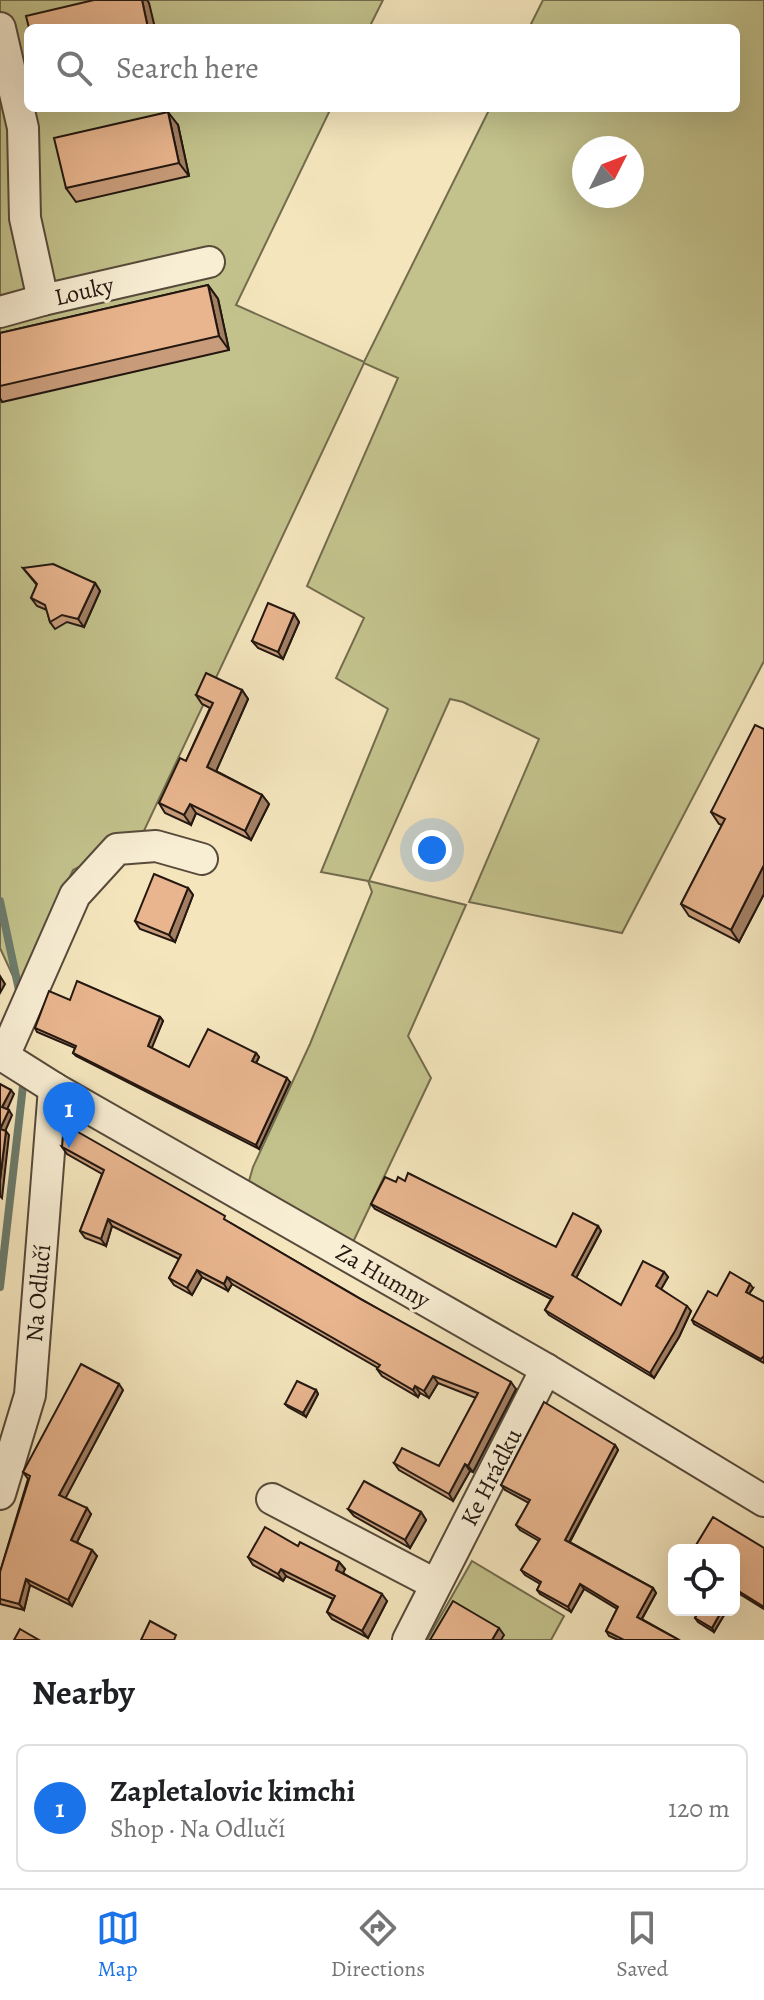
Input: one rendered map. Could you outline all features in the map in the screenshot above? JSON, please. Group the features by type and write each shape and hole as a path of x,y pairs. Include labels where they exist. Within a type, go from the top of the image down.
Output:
{"street":[{"name":"Louky","path":"0,28 23,128 25,218 43,300 209,262"},
{"path":"0,312 43,300"},
{"name":"Na Odlučí","path":"0,1494 30,1395 22,1016 75,895 117,849 156,846 202,859"},
{"name":"Za Humny","path":"21,1067 546,1369 764,1501"},
{"name":"Ke Hrádku","path":"408,1640 546,1369"},
{"path":"272,1499 435,1584"}],"shaded area":[{"path":"0,0 383,0 371,24 24,24 24,112 329,112 236,305 364,362 488,112 740,112 740,24 531,24 543,0 764,0 764,661 622,933 469,902 539,739 463,702 450,699 369,881 466,905 408,1036 431,1078 353,1242 249,1181 310,1044 372,892 368,881 321,872 388,709 336,678 364,618 307,586 398,378 364,363 142,835 73,870 19,989 0,948"},
{"path":"472,1561 564,1616 551,1640 427,1640"}],"building":[{"path":"94,0 142,0 147,24 28,24 26,16"},
{"path":"168,112 179,163 66,188 54,138"},
{"path":"208,285 219,336 0,386 0,333"},
{"path":"53,564 95,583 78,619 62,615 50,622 45,605 31,598 37,584 23,568"},
{"path":"268,603 294,614 278,652 252,641"},
{"path":"206,673 242,690 207,767 262,795 245,831 190,804 184,815 159,803 180,758 186,761 213,703 196,695"},
{"path":"755,725 764,729 764,865 731,930 681,904 725,819 711,812"},
{"path":"154,874 188,888 169,935 135,921"},
{"path":"77,981 160,1017 148,1046 189,1067 208,1029 256,1053 252,1061 287,1078 256,1145 73,1053 76,1046 35,1028 49,991 70,1000"},
{"path":"0,1084 11,1090 2,1107 9,1110 0,1129"},
{"path":"64,1124 225,1216 224,1219 362,1300 511,1382 468,1466 465,1464 449,1494 394,1463 402,1448 439,1466 478,1393 433,1376 424,1391 415,1386 413,1390 377,1369 380,1365 227,1277 224,1284 197,1270 187,1288 169,1278 181,1255 108,1219 101,1239 80,1231 104,1170 62,1147"},
{"path":"0,1129 6,1131 0,1180"},
{"path":"408,1173 556,1247 573,1213 598,1226 572,1275 621,1305 643,1261 664,1272 656,1286 687,1306 650,1373 545,1310 553,1297 371,1204 385,1177 396,1182 398,1177 405,1181"},
{"path":"730,1272 750,1284 746,1292 764,1302 764,1356 761,1359 692,1320 708,1291 717,1296"},
{"path":"81,1364 119,1384 59,1495 87,1508 71,1540 92,1550 68,1600 26,1579 19,1604 0,1599 0,1572 30,1476 23,1472"},
{"path":"297,1381 316,1390 303,1413 285,1404"},
{"path":"544,1402 615,1445 565,1540 653,1588 637,1617 679,1640 624,1640 606,1631 618,1607 580,1584 568,1607 537,1590 541,1582 521,1570 540,1539 516,1525 530,1500 501,1485"},
{"path":"364,1481 421,1512 405,1540 348,1509"},
{"path":"713,1517 764,1548 764,1607 740,1592 740,1544 697,1544"},
{"path":"265,1527 298,1546 300,1542 339,1562 336,1570 382,1594 362,1631 327,1612 335,1596 281,1569 278,1574 248,1557"},
{"path":"453,1601 499,1628 492,1640 430,1640"},
{"path":"696,1616 719,1616 712,1628"},
{"path":"150,1621 176,1635 174,1640 141,1640"},
{"path":"20,1629 39,1640 14,1640"}],"waterway":[{"path":"0,901 20,995"},
{"path":"0,1287 24,1077"}],"place":[{"name":"Zapletalovic kimchi","path":"69,1148"}]}
